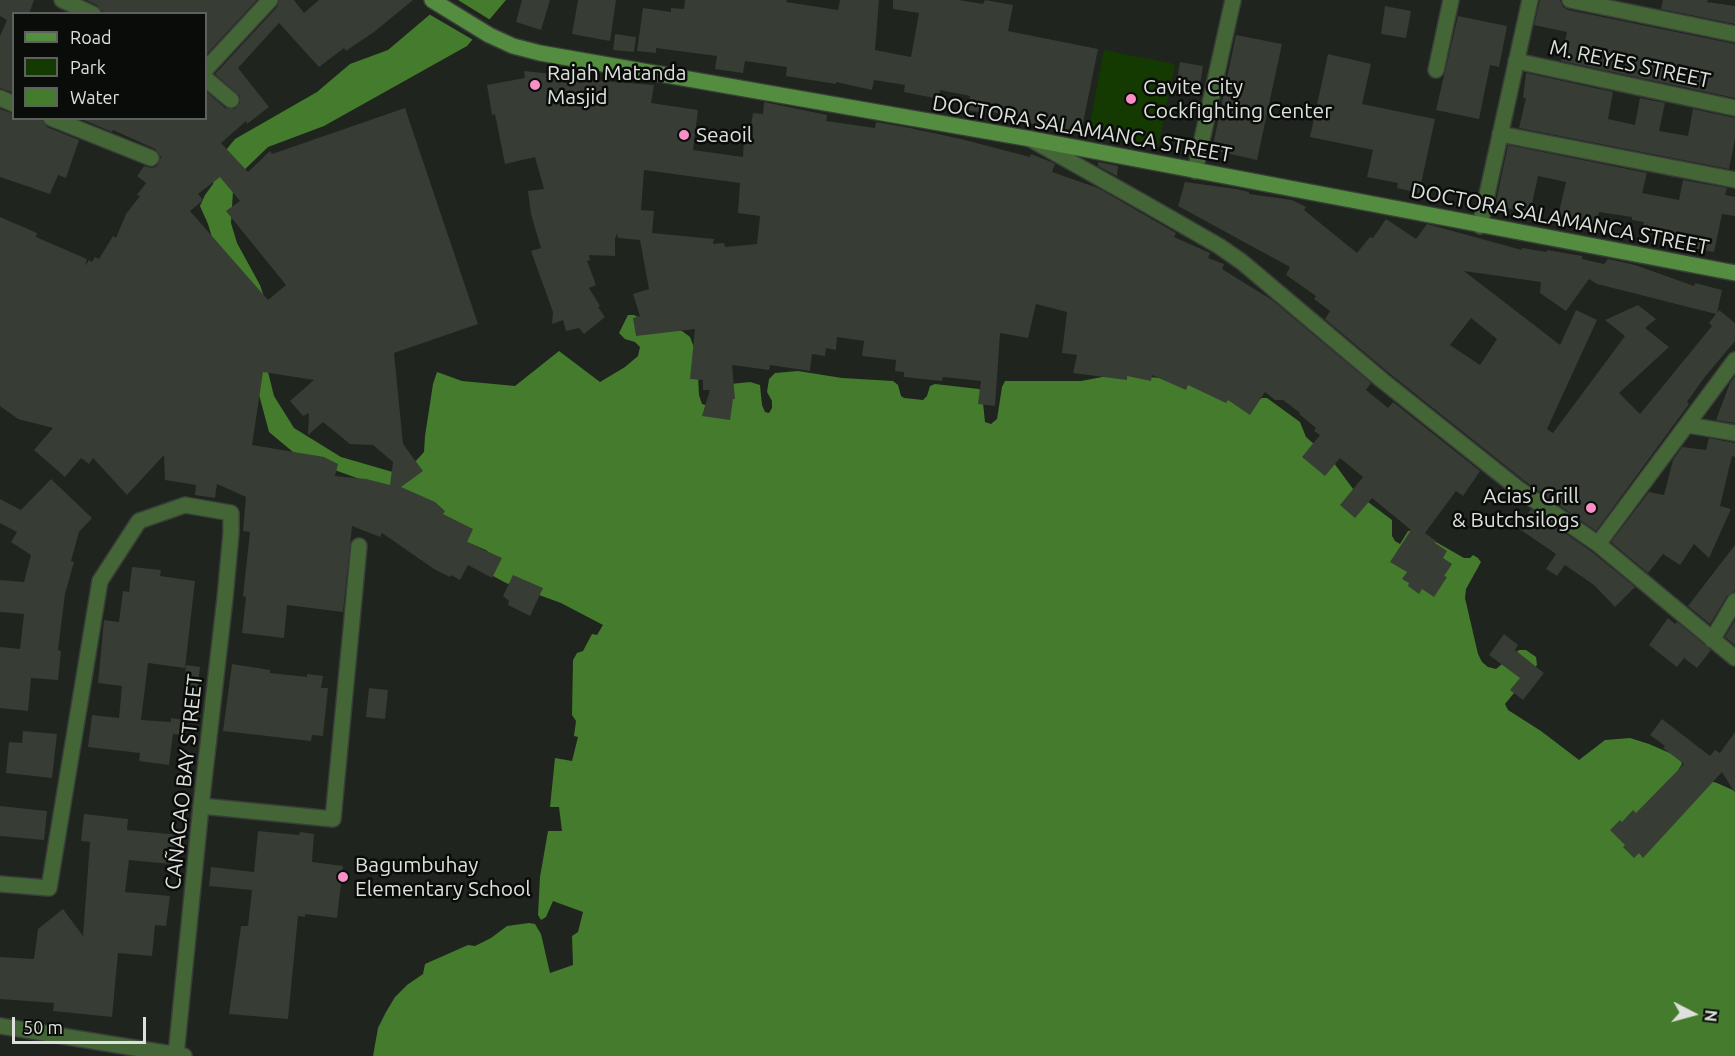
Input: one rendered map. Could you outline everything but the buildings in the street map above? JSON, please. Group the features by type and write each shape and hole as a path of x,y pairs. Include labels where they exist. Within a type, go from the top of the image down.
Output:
{"main road":[{"name":"DOCTORA SALAMANCA STREET","path":"432,0 489,35 513,46 540,53 1031,139 1735,273"}],"street":[{"path":"62,0 89,12"},
{"path":"207,68 270,0"},
{"path":"1195,171 1233,0"},
{"path":"1436,70 1451,0"},
{"path":"1480,226 1530,0"},
{"path":"1569,0 1735,34"},
{"name":"M. REYES STREET","path":"1516,61 1735,108"},
{"path":"207,80 231,100"},
{"path":"56,120 151,158"},
{"path":"1500,134 1735,180"},
{"path":"1031,139 1163,213 1242,262 1383,381 1520,490 1598,544 1735,658"},
{"path":"1598,544 1735,360"},
{"path":"1688,425 1735,434"},
{"name":"CAÑACAO BAY STREET","path":"0,884 49,888 100,581 139,521 185,505 231,513 225,598 201,806 180,1055"},
{"path":"201,806 333,819 359,546"},
{"path":"1712,640 1735,601"},
{"path":"0,1026 180,1055"}],"green space":[{"name":"Cavite City Cockfighting Center","path":"1104,50 1175,64 1158,148 1088,134"}],"water":[{"path":"447,0 506,0 467,46 324,126 268,147 239,175 233,191 231,223 237,243 260,285 268,309 268,372 274,396 294,428 341,457 403,475 424,452 433,384 437,372 462,381 515,386 559,351 600,382 638,356 640,347 619,333 628,315 634,315 653,325 682,331 690,337 697,355 699,395 702,404 709,406 721,385 750,382 760,385 762,405 765,412 769,413 772,401 767,392 769,379 775,373 798,371 842,378 893,381 898,385 901,396 904,398 923,400 930,386 935,384 979,389 982,393 985,422 991,424 997,419 1005,381 1081,381 1113,375 1150,377 1199,382 1257,401 1267,398 1300,422 1306,437 1331,459 1356,493 1392,520 1392,536 1395,541 1400,544 1408,531 1415,530 1464,558 1470,558 1473,555 1478,558 1481,562 1466,589 1465,598 1478,654 1482,662 1496,669 1519,650 1526,650 1536,657 1537,665 1505,704 1508,710 1541,731 1579,760 1605,740 1630,738 1679,757 1682,764 1677,772 1717,783 1735,791 1735,1056 373,1056 378,1028 386,1012 395,997 423,974 425,964 468,945 475,946 507,926 535,924 541,934 550,973 573,965 572,936 578,932 583,912 553,901 546,917 541,920 538,915 540,877 548,831 562,831 559,807 550,807 555,758 572,761 578,737 574,736 576,721 572,715 573,660 577,653 583,651 592,634 597,635 603,625 561,603 493,576 493,556 486,550 467,542 398,493 299,457 269,432 208,224 200,206 213,184 221,156 235,139 317,92 350,64 388,50"}],"pier":[{"path":"443,0 458,0 492,21 475,41 427,13"}],"place":[{"name":"Rajah Matanda Masjid","path":"535,85"},
{"name":"Cavite City Cockfighting Center","path":"1131,99"},
{"name":"Seaoil","path":"684,135"},
{"name":"Acias' Grill & Butchsilogs","path":"1591,508"},
{"name":"Bagumbuhay Elementary School","path":"343,877"}]}
